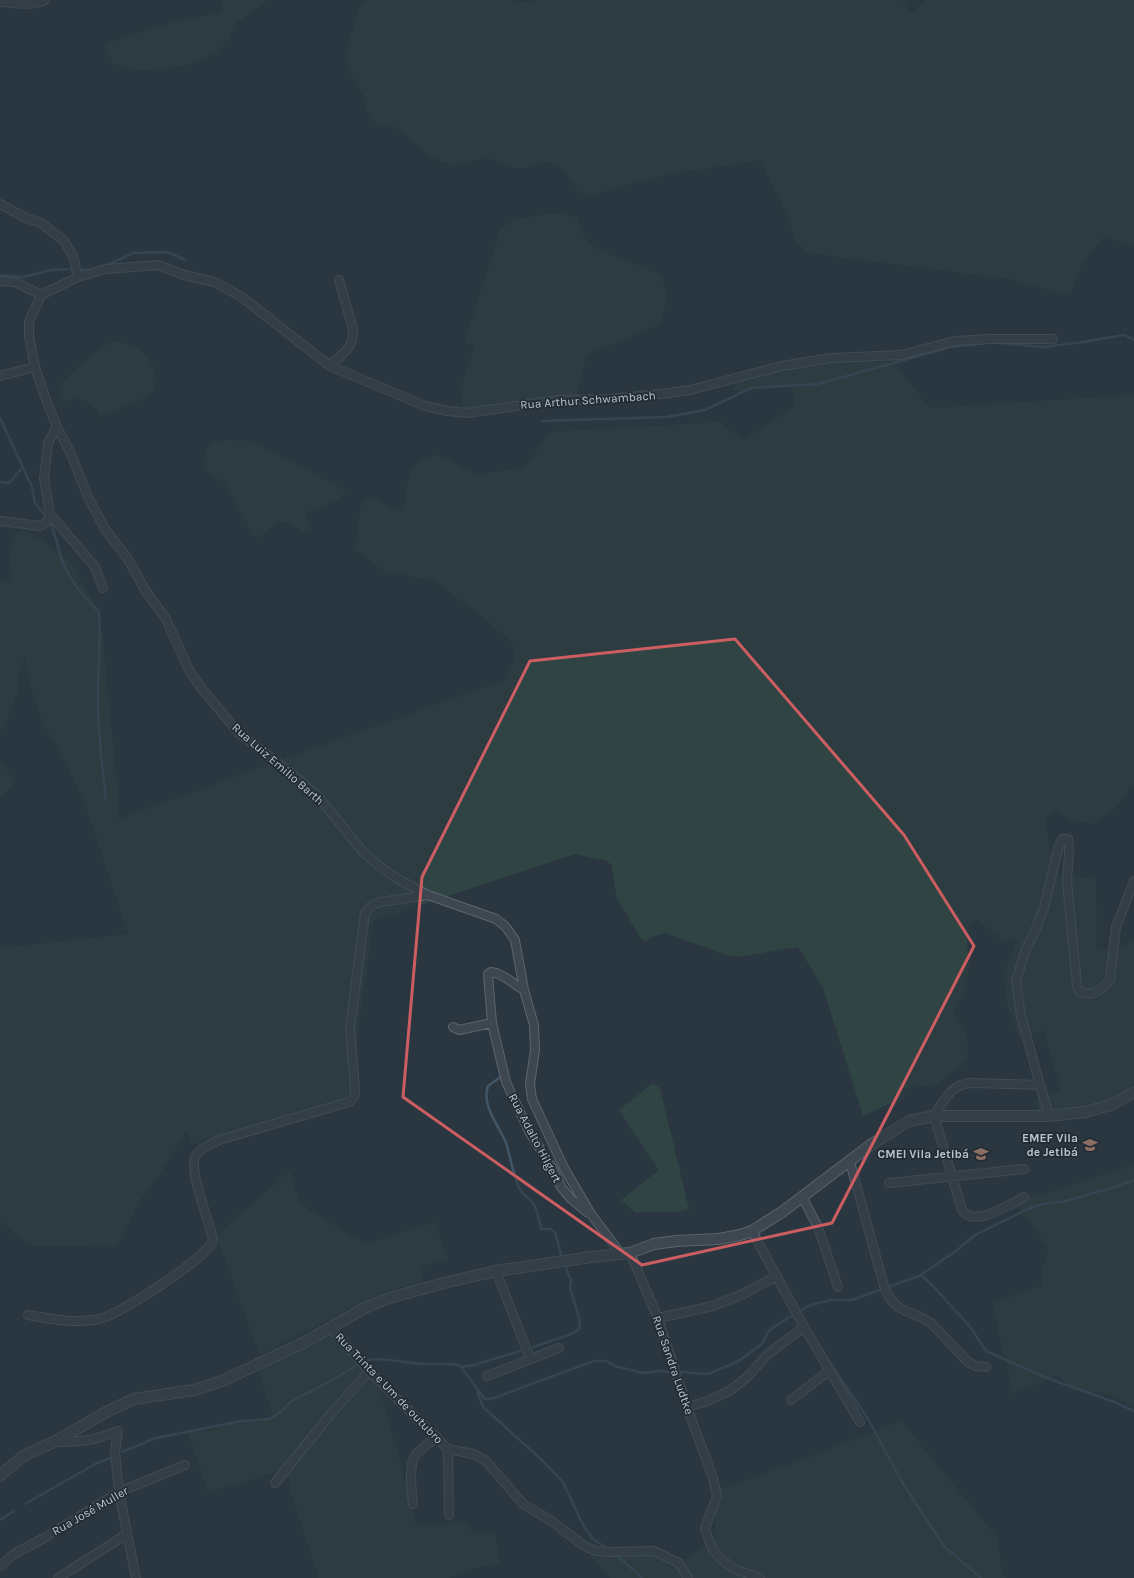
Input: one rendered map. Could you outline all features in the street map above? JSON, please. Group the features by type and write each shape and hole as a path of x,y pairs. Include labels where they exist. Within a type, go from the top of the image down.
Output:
{"street":[{"path":"0,1 38,2 43,0"},
{"path":"0,204 26,218 41,223 64,241 73,256 78,277"},
{"name":"Rua Arthur Schwambach","path":"41,296 78,277 106,269 158,265 184,275 215,282 243,298 330,366 425,406 467,413 558,400 611,399 669,394 782,366 832,358 900,355 955,341 990,339 1054,339"},
{"path":"330,366 351,345 353,337 339,280"},
{"path":"0,281 15,282 41,296 29,322 29,336 35,368 57,427 48,442 44,479 47,500 50,514 95,567 103,588"},
{"path":"0,376 35,368"},
{"name":"Rua Luiz Emilio Barth","path":"57,427 70,452 88,497 105,528 128,560 150,599 166,619 190,670 201,688 239,733 316,794 362,852 379,866 396,878 428,895 496,919 505,926 515,940 524,990 535,1035 535,1050 530,1084 532,1099 564,1168 591,1214 625,1253"},
{"path":"0,521 40,526 47,522 50,514"},
{"path":"1049,1116 1021,1016 1016,981 1026,949 1044,908 1059,845 1063,839 1068,839 1068,882 1077,986 1079,992 1085,994 1096,992 1104,987 1110,980 1116,927 1134,881"},
{"path":"28,1315 65,1321 100,1319 110,1316 130,1305 181,1271 208,1248 213,1240 196,1181 194,1162 196,1155 219,1140 349,1102 353,1099 355,1089 350,1028 365,913 371,906 380,902 428,895"},
{"name":"Rua Adalto Hilgert","path":"524,990 510,982 501,974 491,972 488,974 492,1023 506,1082 529,1131 554,1171 561,1186 570,1199 591,1214"},
{"path":"453,1027 459,1030 492,1023"},
{"path":"934,1116 950,1091 958,1085 966,1083 1040,1085"},
{"path":"1111,1105 1134,1092"},
{"path":"0,1475 25,1455 54,1442 110,1410 134,1399 194,1390 222,1381 303,1343 365,1308 389,1298 496,1271 625,1253 654,1244 677,1241 719,1239 752,1231 782,1212 896,1128 919,1118 934,1116 1049,1116 1085,1112 1134,1097"},
{"path":"934,1116 962,1210 965,1215 970,1217 987,1215 1024,1197"},
{"path":"850,1162 884,1286 890,1300 895,1306 931,1323 972,1365 986,1367"},
{"path":"889,1183 1024,1168"},
{"path":"802,1197 818,1228 838,1287"},
{"path":"752,1231 804,1327 860,1422"},
{"name":"Rua Sandra Ludtke","path":"625,1253 658,1318 687,1407 713,1478 717,1496 705,1528 709,1541 713,1550 722,1560 734,1569 760,1578"},
{"path":"496,1271 530,1358"},
{"path":"658,1318 713,1306 743,1294 777,1276"},
{"name":"Rua Trinta e Um de outubro","path":"330,1327 369,1371 436,1438 448,1449 473,1454 485,1460 523,1504 550,1520 586,1547 596,1551 608,1552 654,1551 679,1563 688,1578"},
{"path":"687,1407 708,1401 731,1390 747,1377 768,1354 804,1327"},
{"path":"487,1376 559,1348"},
{"path":"791,1400 830,1370"},
{"path":"275,1483 330,1415 369,1371"},
{"path":"54,1442 81,1442 96,1440 118,1431 115,1452 119,1492 136,1577"},
{"path":"413,1504 412,1473 414,1458 418,1452 436,1438"},
{"path":"448,1449 449,1515"},
{"name":"Rua José Muller","path":"0,1566 14,1554 44,1538 119,1492 185,1465"},
{"path":"58,1578 127,1534"}],"highlighted area":[{"path":"735,639 904,835 974,946 832,1223 642,1265 403,1097 422,877 530,661"}],"green space":[{"path":"223,0 269,0 236,23 228,40 215,54 186,65 151,70 132,71 113,64 104,44 179,20 222,13"},
{"path":"365,0 512,0 511,2 518,3 539,0 902,0 912,13 926,0 1134,0 1134,248 1104,236 1082,264 1070,294 1051,291 1009,279 807,253 796,241 789,220 766,173 762,160 670,174 586,196 579,192 561,168 549,162 536,164 526,168 514,168 494,159 480,159 455,165 440,161 427,154 396,127 378,124 370,118 364,97 348,70 348,44 361,3"},
{"path":"551,213 577,218 584,238 595,248 662,275 666,296 662,323 587,355 574,406 556,406 470,417 464,414 460,390 475,345 464,343 501,229 513,220"},
{"path":"112,342 129,344 140,350 145,355 154,368 156,375 154,389 149,395 140,400 100,417 98,411 77,396 63,403 60,392 66,379 85,361"},
{"path":"839,360 893,362 930,408 1134,395 1134,786 1130,788 1114,810 1092,824 1071,820 1055,810 1045,820 1055,875 1096,879 1097,951 1122,946 1134,940 1134,1084 1104,1102 1086,1109 1039,1117 1036,1099 1061,1090 1043,1030 1019,1037 1006,1001 1004,971 1018,939 1002,941 976,918 970,925 967,942 969,962 967,983 954,1012 967,1035 968,1059 938,1084 902,1089 904,1097 863,1116 823,988 798,947 738,957 729,956 665,933 654,936 645,942 640,937 617,899 611,864 606,861 575,854 373,921 357,1043 360,1089 358,1099 353,1102 231,1139 217,1145 210,1138 192,1145 186,1131 162,1171 142,1197 116,1247 35,1246 24,1240 0,1221 0,948 128,934 89,815 68,767 43,723 30,684 25,658 20,667 17,695 4,727 0,731 0,584 13,582 9,563 13,535 23,530 42,540 71,563 97,608 103,640 119,808 118,819 504,680 513,663 515,653 514,647 506,637 486,619 434,580 385,572 356,550 355,547 362,499 375,498 392,508 404,511 410,477 414,467 420,461 433,455 446,458 472,473 486,473 524,468 550,432 720,422 743,440 794,406 793,387 732,391 738,377 748,369 784,363"},
{"path":"225,440 250,441 346,490 340,499 305,513 311,528 303,532 289,523 277,522 260,537 254,536 225,484 209,473 204,463 206,452 211,443"},
{"path":"0,761 13,779 13,785 0,798"},
{"path":"653,1083 660,1088 689,1209 676,1212 635,1212 621,1200 659,1170 619,1110"},
{"path":"1134,1165 1134,1407 1104,1393 1072,1389 1058,1375 1013,1393 992,1303 1042,1285 1042,1269 1049,1249 1029,1219 1019,1213 1017,1206 1027,1198"},
{"path":"290,1171 300,1204 365,1244 435,1222 448,1260 421,1267 423,1282 384,1292 260,1355 216,1235"},
{"path":"337,1328 374,1372 398,1453 416,1525 470,1523 471,1532 495,1534 500,1564 469,1569 449,1578 319,1578 290,1490 289,1477 275,1473 208,1492 188,1432 209,1430 246,1420 265,1420 273,1417 258,1369"},
{"path":"901,1421 997,1537 1002,1571 1006,1578 611,1578 591,1557 654,1551 682,1562 716,1540 713,1491 794,1463"}],"waterway":[{"path":"105,266 133,253 167,252 186,260"},
{"path":"0,275 23,277 51,270 69,269"},
{"path":"79,269 90,270"},
{"path":"1000,343 1043,347 1124,335 1134,340"},
{"path":"542,421 666,417 705,410 751,388 818,384 951,347 986,343"},
{"path":"0,418 32,487 35,503 44,514"},
{"path":"0,482 9,483 23,467"},
{"path":"51,525 65,568 83,595 99,612 98,718 106,798"},
{"path":"502,1076 488,1086 486,1093 489,1108 506,1143 520,1190 535,1207 541,1229 551,1229 555,1232 562,1258"},
{"path":"682,1372 708,1374 737,1362 762,1344 768,1332 775,1326 808,1306 830,1300 852,1300 919,1276 956,1251 975,1235 1030,1208 1043,1204 1062,1202 1134,1180"},
{"path":"533,1347 571,1334 579,1329 580,1321 570,1288 571,1280 566,1268"},
{"path":"921,1275 934,1287 971,1328 986,1351 1047,1378 1114,1402 1134,1411"},
{"path":"367,1360 380,1359 422,1364 450,1364 461,1367 474,1365 520,1351"},
{"path":"826,1357 868,1419 902,1482 944,1546 981,1578"},
{"path":"461,1367 485,1399 491,1399 594,1361 606,1361 615,1366 643,1373 659,1371 668,1372"},
{"path":"122,1452 156,1438 241,1421 270,1419 282,1411 290,1402 331,1381 355,1366"},
{"path":"477,1391 483,1407 543,1461 563,1482 584,1527 593,1539 605,1547"},
{"path":"25,1504 97,1463 110,1458"},
{"path":"0,1520 14,1511"},
{"path":"619,1557 642,1578"}],"place":[{"name":"EMEF Vila de Jetibá","path":"1090,1145"},
{"name":"CMEI Vila Jetibá","path":"981,1154"}]}
